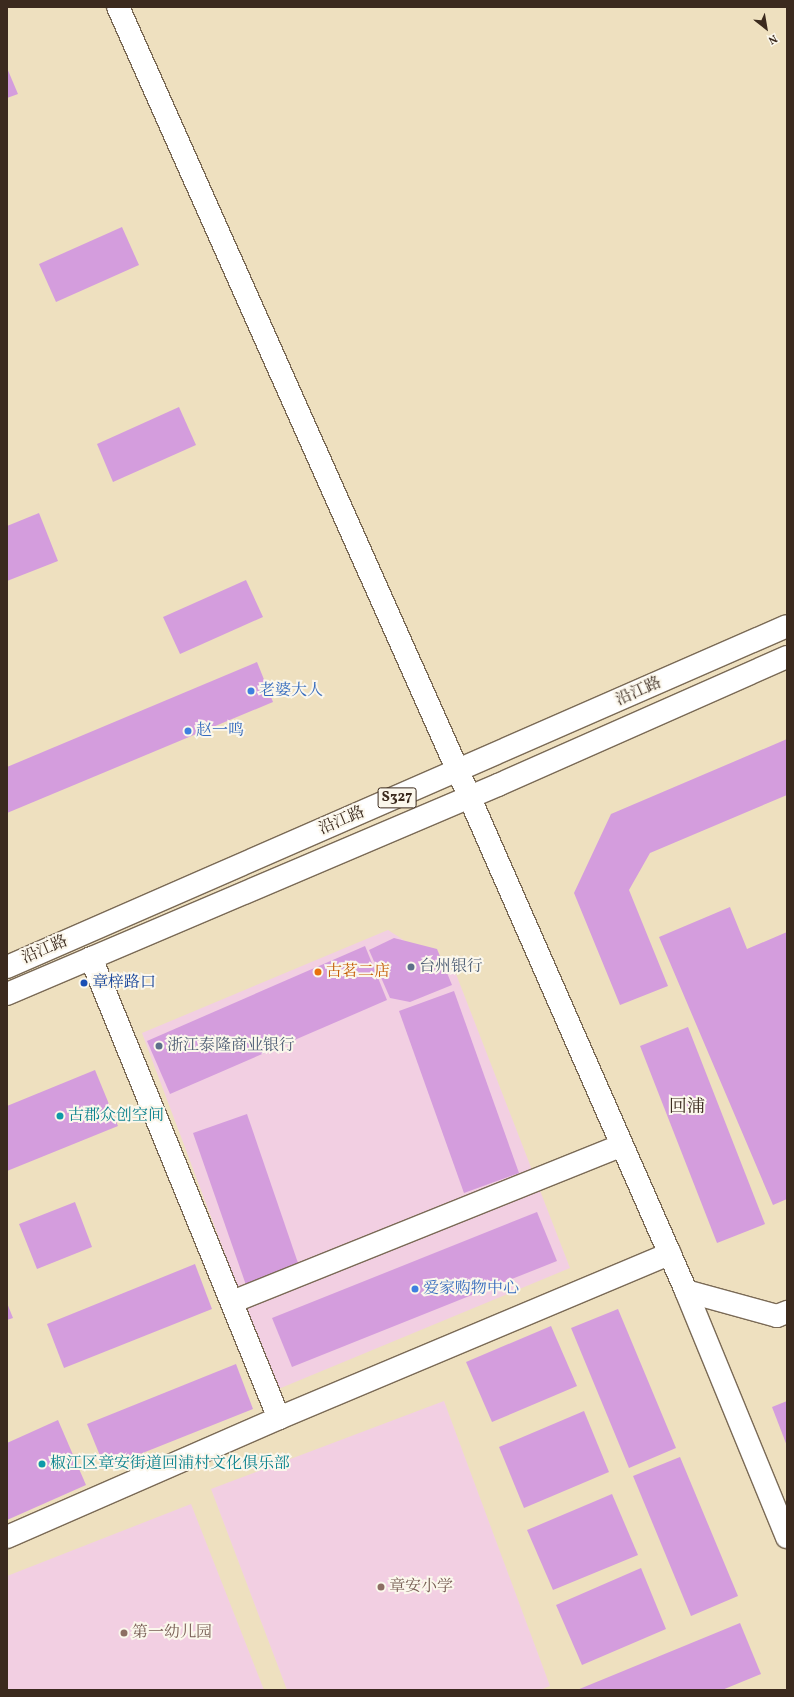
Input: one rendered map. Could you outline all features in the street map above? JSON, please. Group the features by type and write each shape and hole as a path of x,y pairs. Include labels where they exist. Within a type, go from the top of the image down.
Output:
{"street":[{"path":"118,7 458,771 468,797 670,1254 787,1537"},
{"name":"沿江路","path":"7,967 787,626"},
{"name":"沿江路","path":"7,994 468,797 787,657"},
{"path":"91,958 279,1418"},
{"path":"232,1302 622,1145"},
{"path":"7,1537 279,1418 670,1254"},
{"path":"686,1291 777,1316 787,1312"}],"shaded area":[{"path":"388,930 456,974 570,1268 276,1390 142,1033"},
{"name":"章安小学","path":"444,1401 550,1686 540,1690 287,1690 211,1489"},
{"name":"第一幼儿园","path":"191,1504 264,1690 7,1690 7,1576"}],"building":[{"path":"7,68 18,94 7,98"},
{"path":"122,227 139,265 56,302 39,264"},
{"path":"179,407 196,445 113,482 97,444"},
{"path":"39,513 58,561 7,581 7,526"},
{"path":"246,580 263,617 180,654 163,617"},
{"path":"257,662 273,702 7,813 7,767"},
{"path":"787,739 787,795 650,853 629,890 668,986 620,1005 574,893 611,814"},
{"path":"730,907 747,949 787,932 787,1199 773,1205 659,937"},
{"name":"台州银行","path":"394,938 437,949 452,985 410,1002 390,998 369,950"},
{"path":"365,946 387,1000 170,1094 147,1041"},
{"path":"454,991 519,1173 464,1193 399,1011"},
{"path":"688,1027 765,1224 717,1243 640,1046"},
{"name":"古郡众创空间","path":"95,1070 118,1126 7,1171 7,1106"},
{"path":"247,1114 299,1266 246,1285 193,1133"},
{"path":"75,1202 92,1247 37,1269 19,1224"},
{"name":"爱家购物中心","path":"537,1212 557,1261 292,1367 272,1318"},
{"path":"195,1264 212,1309 64,1368 47,1324"},
{"path":"7,1303 13,1318 7,1320"},
{"path":"618,1309 676,1448 629,1468 571,1328"},
{"path":"551,1326 577,1386 492,1422 466,1362"},
{"path":"236,1364 253,1409 105,1468 87,1424"},
{"path":"787,1401 787,1446 772,1407"},
{"path":"584,1411 609,1472 524,1508 499,1447"},
{"name":"椒江区章安街道回浦村文化俱乐部","path":"58,1420 86,1485 7,1520 7,1443"},
{"path":"680,1457 738,1596 691,1616 633,1476"},
{"path":"612,1494 638,1555 553,1590 527,1530"},
{"path":"641,1568 666,1629 582,1665 556,1605"},
{"path":"740,1623 761,1674 722,1690 577,1690"}],"place":[{"name":"老婆大人","path":"251,691"},
{"name":"赵一鸣","path":"188,731"},
{"name":"台州银行","path":"411,967"},
{"name":"古茗二店","path":"318,972"},
{"name":"章梓路口","path":"84,983"},
{"name":"浙江泰隆商业银行","path":"159,1046"},
{"name":"古郡众创空间","path":"60,1116"},
{"name":"爱家购物中心","path":"415,1289"},
{"name":"椒江区章安街道回浦村文化俱乐部","path":"42,1464"},
{"name":"章安小学","path":"381,1587"},
{"name":"第一幼儿园","path":"124,1633"}],"district":[{"name":"回浦","path":"687,1108"}]}
